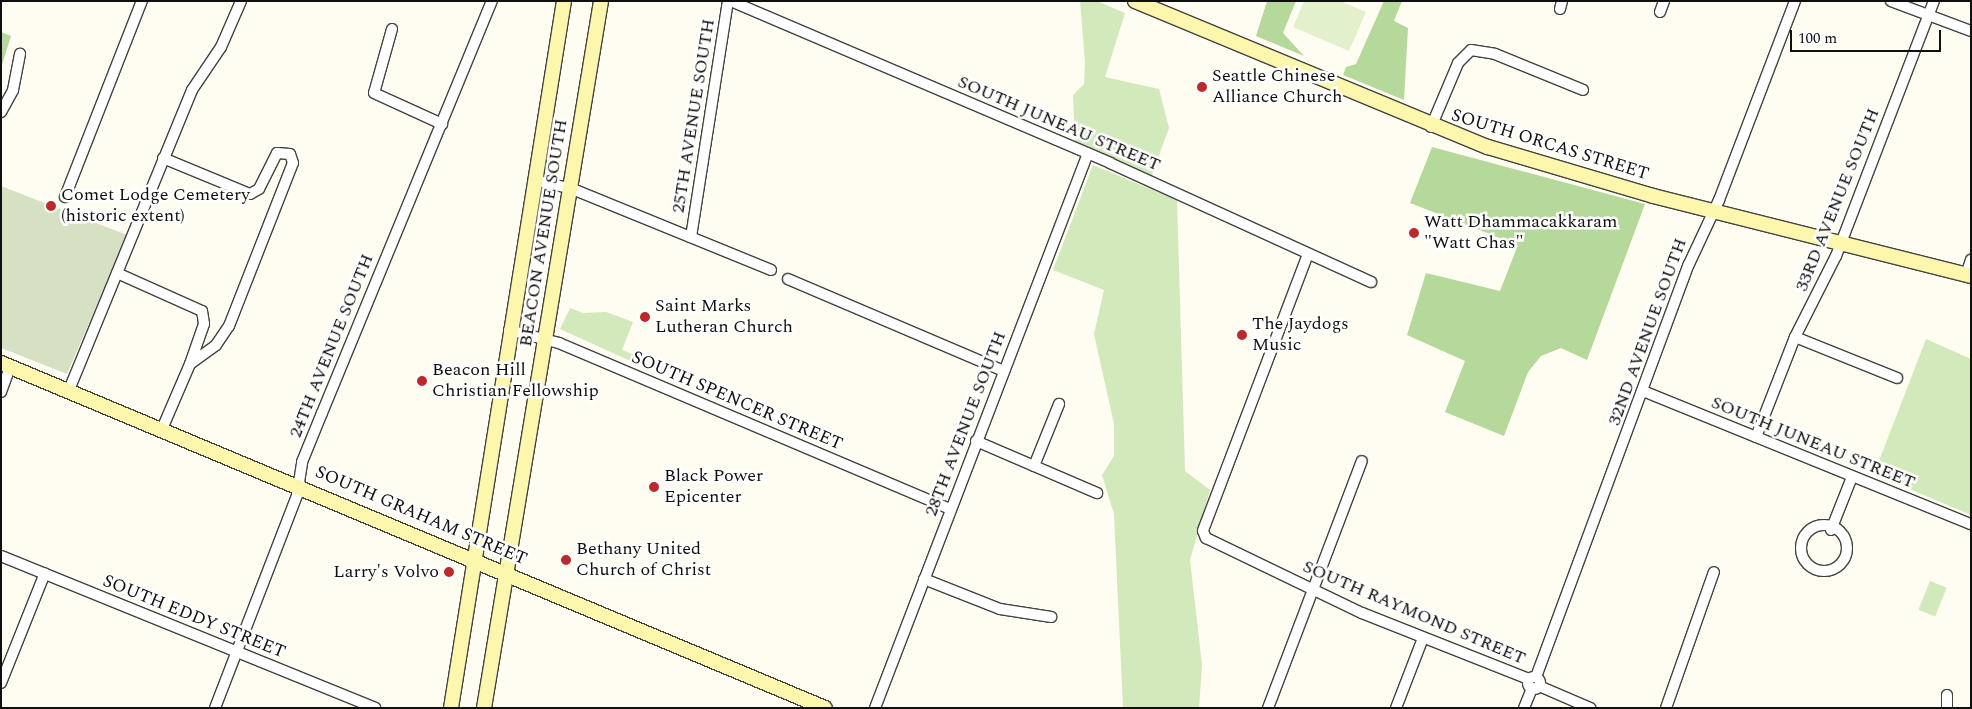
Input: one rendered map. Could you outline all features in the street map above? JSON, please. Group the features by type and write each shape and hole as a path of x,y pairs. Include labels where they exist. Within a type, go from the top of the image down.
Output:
{"street":[{"path":"65,197 142,1"},
{"path":"69,390 192,90 221,47 241,1"},
{"name":"24TH AVENUE SOUTH","path":"215,708 298,484 322,413 492,1"},
{"name":"BEACON AVENUE SOUTH","path":"451,708 509,330 564,1"},
{"name":"BEACON AVENUE SOUTH","path":"484,708 504,571 601,1"},
{"name":"SOUTH JUNEAU STREET","path":"729,1 1088,153 1371,282"},
{"name":"25TH AVENUE SOUTH","path":"691,237 729,1"},
{"name":"SOUTH ORCAS STREET","path":"1135,1 1431,127 1714,211 1968,275"},
{"path":"1660,12 1664,1"},
{"name":"32ND AVENUE SOUTH","path":"1524,708 1643,391 1795,1"},
{"path":"1891,1 1971,32"},
{"name":"33RD AVENUE SOUTH","path":"1756,436 1795,337 1841,244 1934,1"},
{"path":"392,29 374,93 380,100 442,124"},
{"path":"1431,127 1458,63 1471,50 1495,54 1583,90"},
{"path":"1,112 13,90 20,54"},
{"path":"163,158 246,193 255,193 276,153 290,154 292,169 229,326 216,345 190,364"},
{"name":"28TH AVENUE SOUTH","path":"875,708 1088,153"},
{"path":"534,180 570,188 772,270"},
{"name":"SOUTH RAYMOND STREET","path":"1308,254 1203,531 1206,538 1313,590 1590,708"},
{"path":"1968,275 1971,260"},
{"path":"117,273 202,311 204,324 190,364 162,429"},
{"path":"788,279 1004,371"},
{"name":"SOUTH SPENCER STREET","path":"509,330 545,338 950,509"},
{"path":"1795,337 1897,378"},
{"path":"1,392 6,365"},
{"name":"SOUTH GRAHAM STREET","path":"6,365 298,484 825,708"},
{"name":"SOUTH JUNEAU STREET","path":"1643,391 1971,524"},
{"path":"1034,466 1059,404"},
{"path":"976,441 1097,493"},
{"path":"1268,708 1362,461"},
{"path":"1831,530 1852,477"},
{"path":"1812,527 1831,530 1843,534 1848,546 1844,562 1830,572 1802,560 1800,545 1812,527"},
{"name":"SOUTH EDDY STREET","path":"1,556 375,708"},
{"path":"1666,708 1714,572"},
{"path":"1,683 45,573"},
{"path":"924,579 1000,609 1051,617"},
{"path":"1396,708 1423,638"},
{"path":"1947,695 1947,708"}],"green space":[{"path":"1080,1 1097,1 1125,13 1105,77 1159,89 1169,128 1151,177 1075,143 1073,95 1084,84 1085,62"},
{"path":"1267,1 1296,1 1283,33 1304,56 1256,36"},
{"path":"1304,1 1340,1 1366,12 1349,51 1293,27"},
{"path":"1384,1 1402,1 1394,21 1408,28 1404,100 1343,75 1346,67 1356,64"},
{"path":"1,32 11,36 1,68"},
{"path":"1432,147 1645,204 1587,360 1561,348 1541,356 1528,372 1504,436 1445,412 1465,361 1407,335 1426,273 1500,291 1518,245 1410,203"},
{"path":"1093,165 1177,200 1185,471 1210,490 1190,560 1202,665 1199,708 1123,708 1114,514 1102,475 1114,456 1114,424 1094,334 1104,290 1053,270"},
{"path":"1,186 127,235 67,374 1,348"},
{"path":"570,308 583,313 606,312 633,322 622,350 640,357 637,364 560,329"},
{"path":"1926,339 1971,359 1971,515 1874,474"},
{"path":"1930,581 1947,588 1935,616 1918,610"}],"place":[{"name":"Seattle Chinese Alliance Church","path":"1202,87"},
{"name":"Comet Lodge Cemetery (historic extent)","path":"51,206"},
{"name":"Watt Dhammacakkaram \"Watt Chas\"","path":"1414,233"},
{"name":"Saint Marks Lutheran Church","path":"645,317"},
{"name":"The Jaydogs Music","path":"1242,335"},
{"name":"Beacon Hill Christian Fellowship","path":"422,381"},
{"name":"Black Power Epicenter","path":"654,487"},
{"name":"Bethany United Church of Christ","path":"566,560"},
{"name":"Larry's Volvo","path":"449,572"}]}
